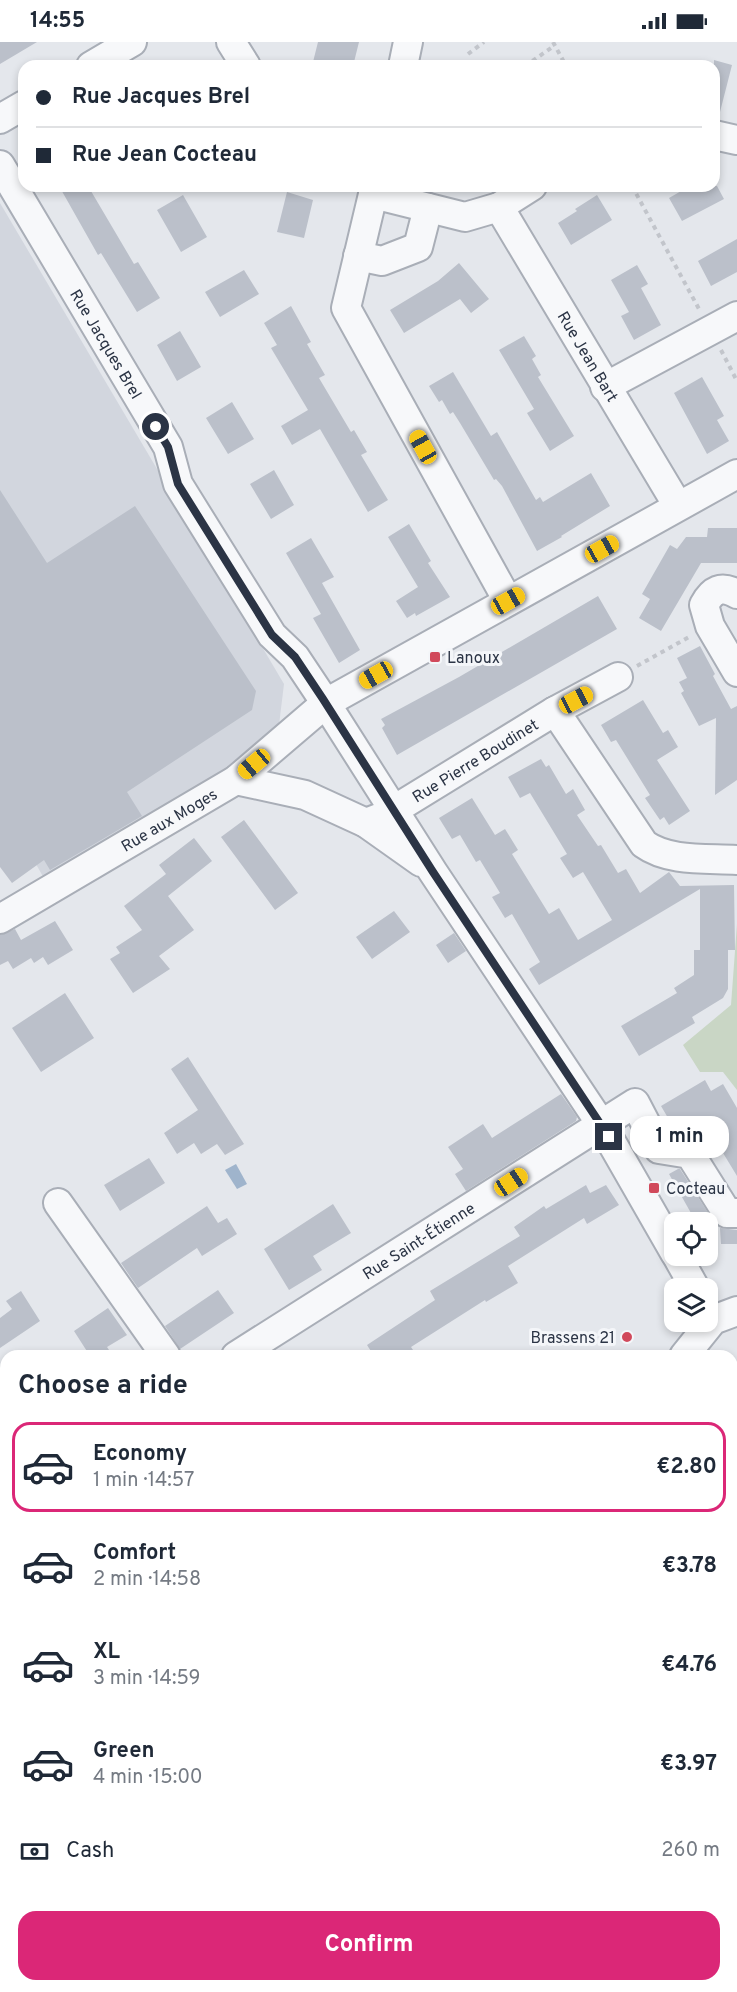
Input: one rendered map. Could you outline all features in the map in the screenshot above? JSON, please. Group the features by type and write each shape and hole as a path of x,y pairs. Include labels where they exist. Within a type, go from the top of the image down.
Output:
{"street":[{"path":"101,60 132,42"},
{"path":"231,42 242,60"},
{"path":"404,60 408,42"},
{"path":"0,119 18,108"},
{"path":"720,136 737,140"},
{"name":"Rue Jacques Brel","path":"0,165 168,447 178,484 272,635 295,657 326,703 433,872 601,1124 664,1233"},
{"path":"374,192 346,308 508,601"},
{"path":"380,192 428,208 465,217 499,207 523,192"},
{"name":"Rue Jean Bart","path":"499,207 678,506"},
{"path":"358,256 382,261 418,247 428,208"},
{"path":"605,387 737,316"},
{"name":"Rue aux Moges","path":"0,919 236,780 326,703 737,474"},
{"path":"737,594 729,589 717,589 709,595 704,605 710,626 737,672"},
{"name":"Rue Pierre Boudinet","path":"366,823 395,809 555,711 618,677"},
{"name":"Rue Pierre Boudinet","path":"555,711 644,844 654,852 737,860"},
{"path":"236,780 305,795 366,823 433,872"},
{"name":"Rue Saint-Étienne","path":"245,1350 635,1103 659,1149 690,1154 727,1213 737,1213"},
{"path":"58,1203 162,1350"},
{"path":"689,1350 719,1314"}],"path":[{"path":"468,54 484,42"},
{"path":"534,60 560,42"},
{"path":"555,46 563,60"},
{"path":"635,192 737,381"},
{"path":"618,677 710,626"}],"shaded area":[{"path":"0,203 284,684 279,725 214,777 45,880 0,801"}],"green space":[{"path":"737,924 737,1090 723,1072 700,1072 683,1045 731,1005"}],"water":[{"path":"236,1164 247,1184 237,1189 225,1170"}],"building":[{"path":"0,42 37,42 0,64"},
{"path":"318,42 359,42 354,60 314,60"},
{"path":"720,62 732,65 720,112"},
{"path":"62,192 92,192 134,264 138,262 160,298 137,312 101,253 98,255"},
{"path":"287,192 313,200 304,238 277,232"},
{"path":"680,192 720,192 724,199 682,221 669,198"},
{"path":"183,195 207,237 181,252 157,210"},
{"path":"597,195 612,220 571,245 558,223"},
{"path":"737,239 737,272 711,286 698,261"},
{"path":"459,263 489,299 471,313 460,299 404,333 390,310 438,281"},
{"path":"637,265 648,284 641,288 661,325 634,340 621,316 629,312 611,280"},
{"path":"244,270 259,294 220,317 205,292"},
{"path":"291,306 311,342 307,344 325,375 319,378 351,432 354,430 367,452 361,455 388,500 368,512 320,429 292,445 281,426 308,410 271,348 277,345 264,323"},
{"path":"180,331 201,367 177,381 157,345"},
{"path":"524,336 536,356 532,359 541,375 538,377 574,436 550,451 527,413 534,409 499,350"},
{"path":"453,372 491,436 497,432 536,500 540,497 543,502 591,473 610,506 537,551 502,486 496,479 494,480 453,412 450,414 442,400 439,402 429,386"},
{"path":"702,377 724,416 717,420 729,441 707,454 674,393"},
{"path":"232,402 254,439 228,454 206,418"},
{"path":"274,470 294,505 271,519 250,484"},
{"path":"0,490 47,563 135,506 256,691 252,710 127,792 142,816 50,870 44,860 12,883 0,867"},
{"path":"409,524 431,561 428,563 450,597 416,616 415,613 407,618 396,601 418,587 388,537"},
{"path":"708,528 737,528 737,563 701,563 661,631 639,618 650,599 642,594 670,545 677,549 686,537 707,537"},
{"path":"311,538 334,577 322,583 360,650 339,663 313,618 321,614 286,553"},
{"path":"598,596 617,629 397,755 382,728 385,725 381,719 459,677"},
{"path":"700,646 731,709 737,706 737,780 715,795 716,718 699,726 681,693 684,691 679,682 687,678 677,658"},
{"path":"643,700 663,733 668,730 678,747 657,760 690,811 669,825 664,817 660,820 645,798 650,795 616,740 611,742 601,725"},
{"path":"541,759 546,767 549,765 566,794 573,789 585,810 577,815 598,846 601,845 618,873 626,869 640,893 669,872 680,886 734,885 735,950 728,950 728,989 723,998 692,1017 695,1023 639,1056 621,1026 677,993 674,988 694,975 694,950 700,950 700,889 539,985 529,969 540,962 512,914 505,918 492,897 500,893 480,860 476,862 460,835 452,839 439,818 472,798 495,835 505,829 518,850 512,854 549,914 559,908 578,940 612,920 583,872 573,878 560,858 567,854 530,793 520,798 508,777"},
{"path":"244,820 298,893 275,910 221,837"},
{"path":"194,838 212,861 168,896 194,930 159,956 170,969 133,993 110,959 120,953 116,947 142,930 124,906 166,874 159,865"},
{"path":"394,911 410,932 372,959 356,937"},
{"path":"55,921 73,950 48,965 43,957 34,963 31,958 13,969 8,961 0,965 0,935 15,929 21,940"},
{"path":"454,933 466,951 448,963 436,945"},
{"path":"65,993 94,1038 41,1072 12,1028"},
{"path":"188,1057 244,1144 225,1155 217,1144 201,1154 194,1143 177,1154 164,1133 198,1110 171,1069"},
{"path":"705,1080 711,1091 723,1084 737,1108 737,1176 703,1120 678,1135 661,1106"},
{"path":"561,1094 577,1117 576,1121 466,1191 455,1174 463,1169 448,1147 483,1124 492,1138"},
{"path":"149,1158 165,1183 120,1211 104,1185"},
{"path":"680,1169 708,1212 690,1212 669,1174"},
{"path":"586,1185 590,1193 606,1185 619,1205 587,1224 584,1218 508,1266 518,1283 486,1302 485,1300 411,1347 413,1350 370,1350 367,1345 435,1300 430,1291 520,1236 514,1227 544,1206 546,1209"},
{"path":"333,1204 351,1233 313,1256 322,1270 289,1290 264,1249"},
{"path":"207,1206 218,1223 227,1218 237,1234 202,1256 197,1248 138,1288 121,1263"},
{"path":"720,1228 737,1230 737,1244 721,1244"},
{"path":"218,1290 234,1313 180,1349 165,1326"},
{"path":"21,1291 40,1321 0,1348 0,1318 12,1309 6,1301"},
{"path":"108,1308 127,1335 107,1347 109,1350 86,1350 74,1331"}],"place":[{"name":"Lanoux","path":"435,657"},
{"name":"Cocteau","path":"654,1188"},
{"name":"Brassens 21","path":"627,1337"}],"route":[{"path":"156,427 168,447 178,484 272,635 295,657 395,809 433,872 609,1137"}]}
